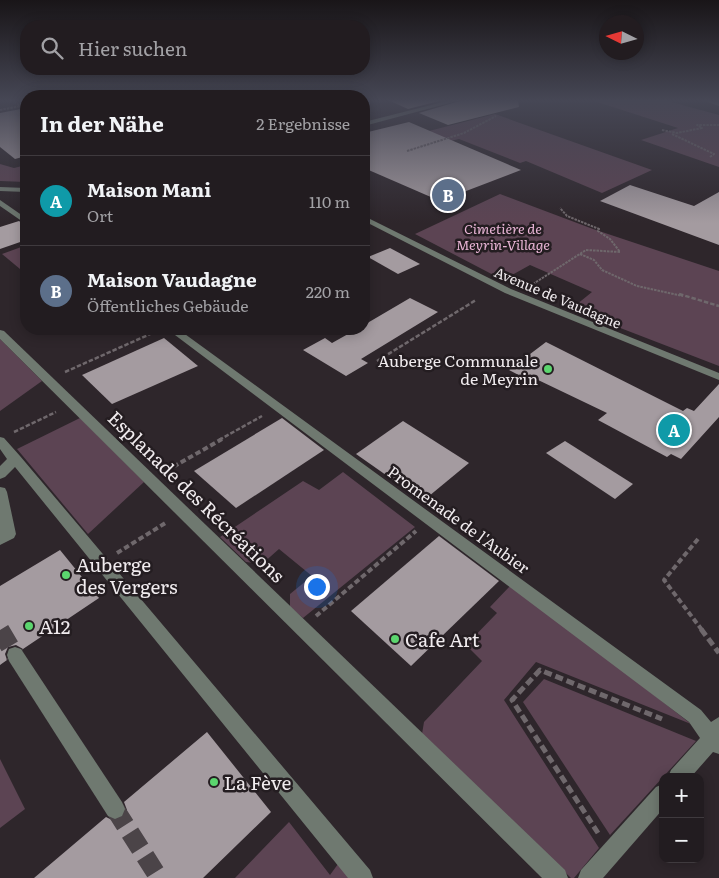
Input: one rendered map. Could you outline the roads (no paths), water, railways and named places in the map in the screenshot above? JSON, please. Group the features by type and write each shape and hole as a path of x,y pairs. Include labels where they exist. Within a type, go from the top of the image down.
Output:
{"street":[{"path":"2,191 20,190"},
{"path":"0,202 20,217"},
{"path":"0,215 20,218"},
{"name":"Avenue de Vaudagne","path":"370,221 508,291 719,377"},
{"name":"Esplanade des Récréations","path":"0,333 557,878"},
{"name":"Promenade de l'Aubier","path":"180,335 695,716 716,736"},
{"path":"4,438 15,459 201,686 362,878"},
{"path":"0,474 15,459"},
{"path":"0,492 9,534 0,538"},
{"path":"15,655 115,809"},
{"path":"682,773 716,736"},
{"path":"589,878 659,799"}],"tunnel":[{"path":"0,630 15,655"},
{"path":"115,809 159,878"}],"place":[{"name":"Maison Vaudagne","path":"448,195"},
{"name":"Auberge Communale de Meyrin","path":"548,369"},
{"name":"Maison Mani","path":"674,430"},
{"name":"Auberge des Vergers","path":"66,575"},
{"name":"A12","path":"29,626"},
{"name":"Cafe Art","path":"395,639"},
{"name":"La Fève","path":"214,782"}],"park label":[{"name":"Cimetière de Meyrin-Village","path":"503,236"}]}
